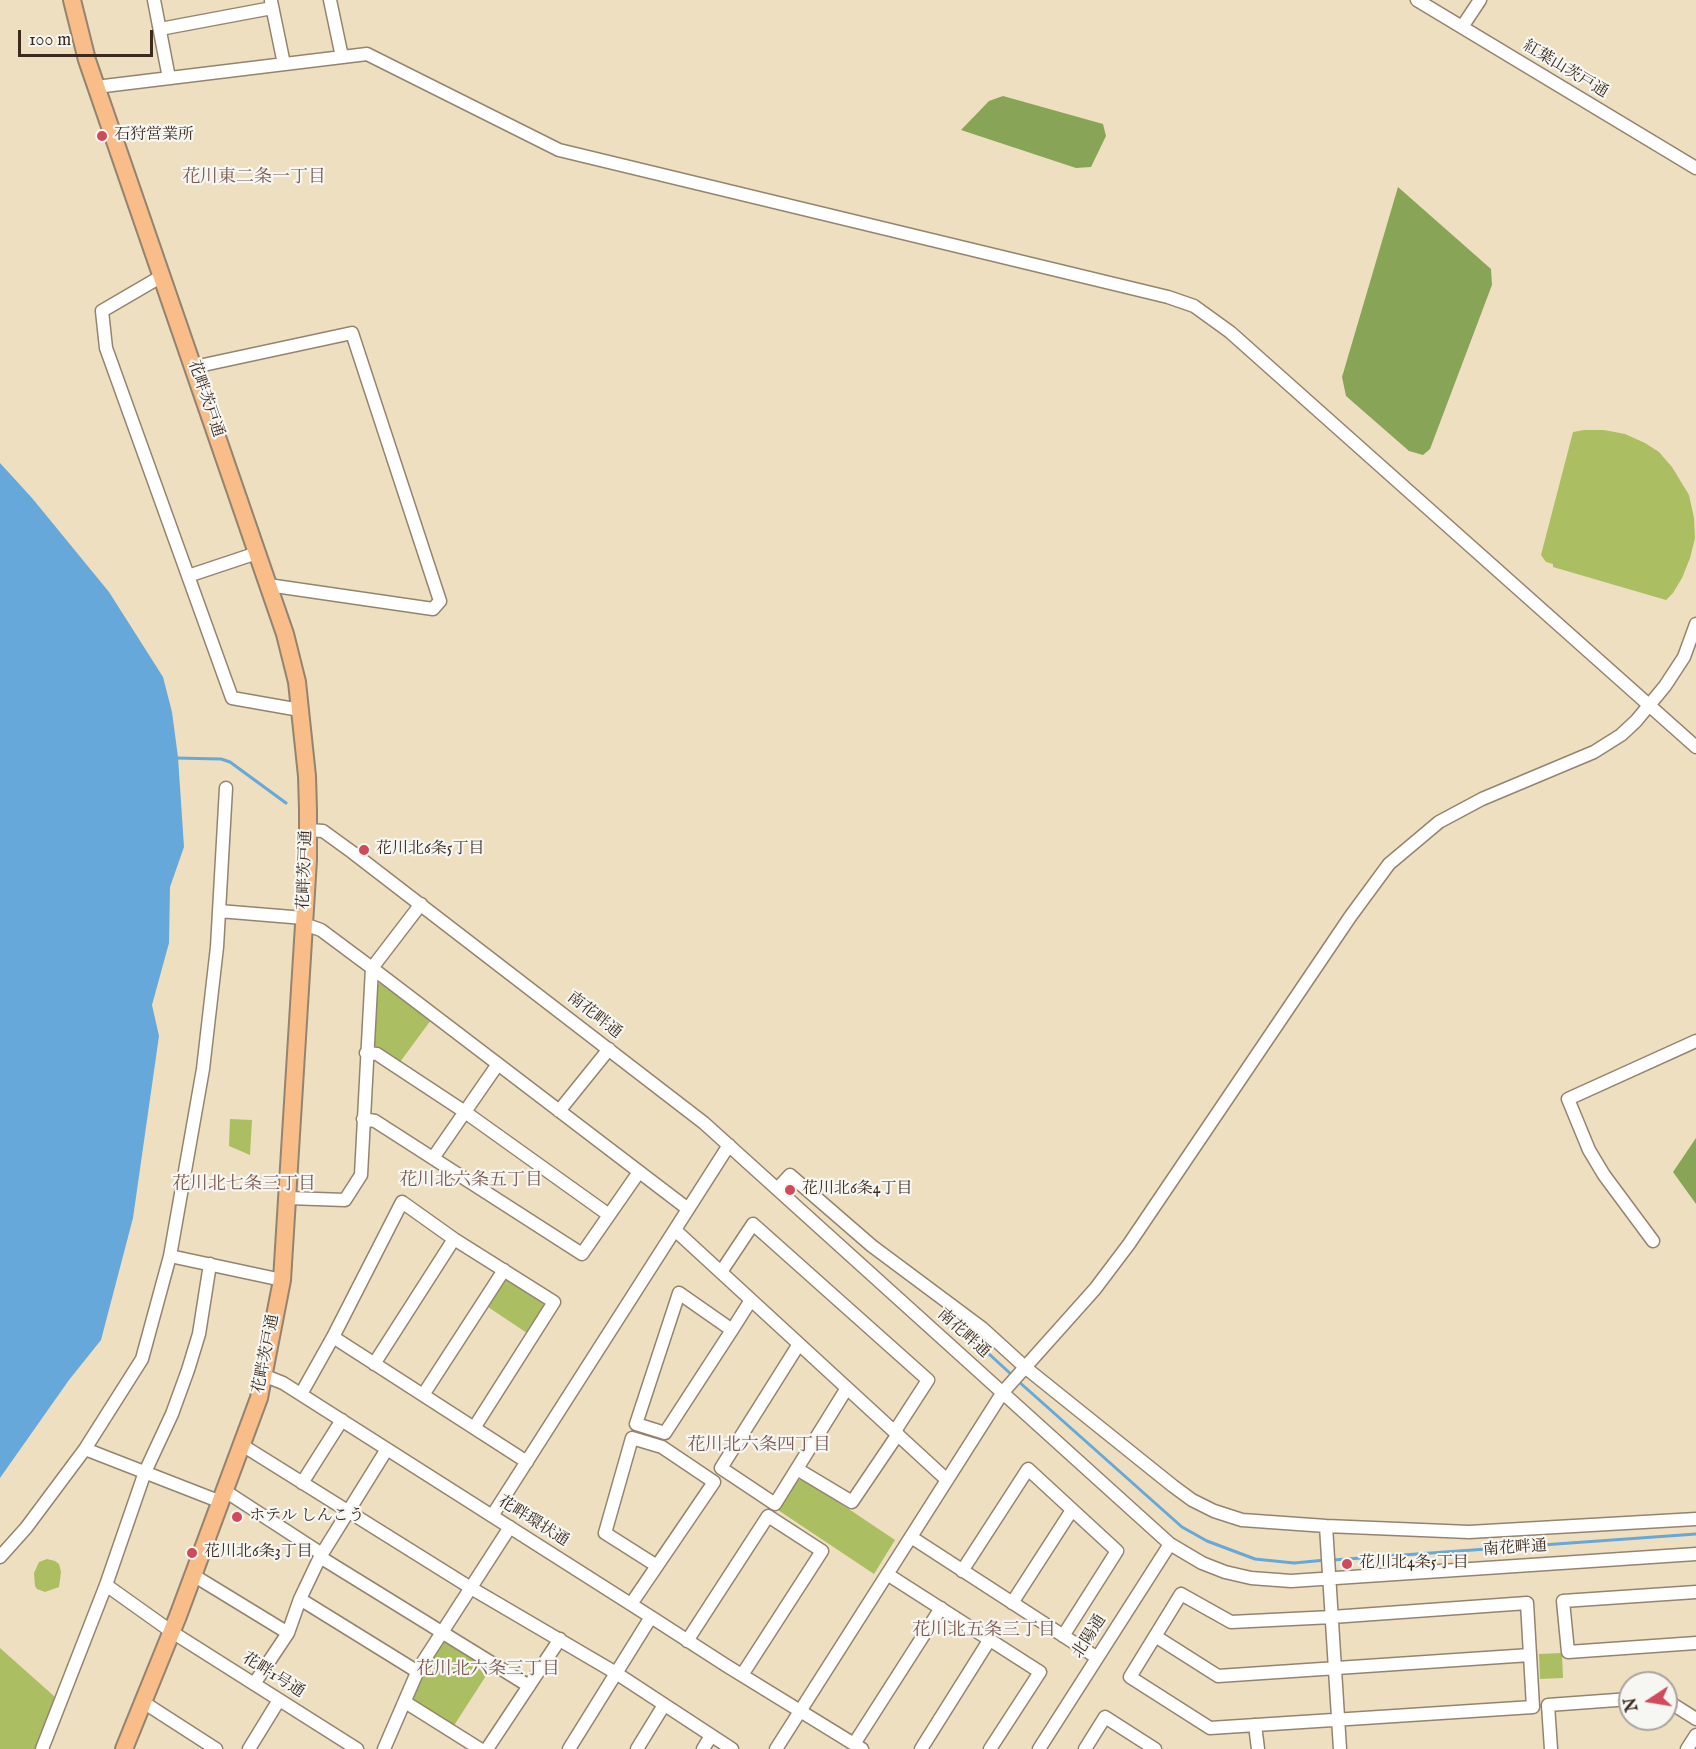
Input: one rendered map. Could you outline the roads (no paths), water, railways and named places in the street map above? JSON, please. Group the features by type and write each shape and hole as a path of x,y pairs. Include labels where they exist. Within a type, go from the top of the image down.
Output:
{"main road":[{"name":"花畔茨戸通","path":"72,0 87,60 194,367 292,663 297,682 307,776 308,831 304,921 282,1280 259,1398 172,1632 124,1749"}],"street":[{"path":"154,0 169,78"},
{"path":"330,0 342,57"},
{"name":"紅葉山茨戸通","path":"1417,0 1696,168"},
{"path":"1462,27 1480,0"},
{"path":"160,29 271,4 284,64"},
{"path":"96,87 367,54 558,150 1168,297 1194,306 1230,332 1696,747"},
{"path":"162,276 102,311 106,348 232,698 300,710"},
{"path":"194,367 352,333 440,601 433,609 268,585"},
{"path":"188,576 257,553"},
{"path":"776,1749 1006,1389 1095,1289 1129,1244 1343,926 1389,864 1439,822 1482,799 1594,752 1621,735 1665,687 1684,657 1696,624"},
{"path":"0,1557 26,1528 85,1449 142,1359 170,1256 203,1069 217,946 226,788"},
{"name":"南花畔通","path":"308,831 323,831 704,1123 1006,1389 1170,1544 1202,1563 1225,1572 1251,1578 1291,1581 1329,1573 1696,1554"},
{"path":"288,1198 345,1200 361,1175 372,968 421,904"},
{"path":"219,911 304,921 321,930 688,1209"},
{"path":"1653,1241 1604,1175 1589,1150 1568,1099 1696,1041"},
{"path":"559,1111 609,1049"},
{"path":"366,1053 377,1054 465,1112 609,1215"},
{"path":"433,1158 498,1064"},
{"path":"363,1119 375,1120 582,1254 639,1172"},
{"path":"492,1516 729,1145"},
{"path":"777,1189 790,1175 872,1246 982,1328 1023,1371 1192,1500 1214,1511 1242,1520 1469,1532 1696,1519"},
{"path":"301,1394 402,1202 454,1239 554,1302 474,1428"},
{"path":"721,1272 753,1224 928,1380 852,1502 797,1469"},
{"path":"675,1230 947,1480"},
{"path":"374,1364 454,1239"},
{"path":"170,1256 282,1280"},
{"path":"42,1749 106,1586 145,1472 172,1414 199,1334 210,1264"},
{"path":"423,1395 504,1270"},
{"path":"732,1330 679,1293 636,1424 665,1432 732,1330 751,1300"},
{"path":"333,1337 526,1462"},
{"path":"799,1344 721,1468 775,1504 847,1388"},
{"name":"花畔環状通","path":"264,1375 301,1394 687,1641 858,1746"},
{"path":"302,1483 342,1420"},
{"path":"631,1604 657,1566 714,1482 662,1447 632,1438 605,1533 657,1566"},
{"path":"242,1445 471,1588 616,1673 732,1749"},
{"path":"85,1449 145,1472 223,1497 529,1686"},
{"path":"255,1684 288,1633 300,1599 321,1556 387,1449"},
{"path":"962,1571 1028,1469 1117,1551 1063,1636"},
{"path":"1012,1603 1072,1510"},
{"path":"687,1641 768,1516 822,1551 742,1675"},
{"path":"1326,1526 1340,1749"},
{"path":"384,1749 418,1672 510,1527"},
{"path":"910,1537 1096,1657"},
{"name":"北陽通","path":"1039,1749 1170,1544"},
{"path":"887,1574 1040,1672 990,1749"},
{"path":"193,1575 288,1633"},
{"name":"花畔1号通","path":"106,1586 172,1632 357,1749"},
{"path":"1696,1592 1563,1601 1568,1652 1696,1643"},
{"path":"1181,1594 1231,1622 1332,1617 1527,1603 1533,1707 1210,1728 1130,1677 1181,1594"},
{"path":"300,1599 418,1672"},
{"path":"858,1746 941,1608"},
{"path":"569,1749 651,1617"},
{"path":"1155,1636 1218,1676 1530,1655"},
{"path":"487,1749 560,1639"},
{"path":"921,1749 990,1640"},
{"path":"249,1749 279,1700"},
{"path":"1551,1749 1548,1705 1618,1700"},
{"path":"143,1702 216,1749"},
{"path":"405,1702 480,1749"},
{"path":"637,1749 664,1705"},
{"path":"1678,1708 1696,1719"},
{"path":"1085,1749 1105,1717 1155,1749"},
{"path":"1255,1725 1258,1749"},
{"path":"1688,1749 1696,1735"},
{"path":"703,1749 711,1736"}],"water":[{"path":"0,463 32,498 109,592 163,677 172,712 178,757 184,847 170,887 169,943 152,1005 159,1036 133,1218 101,1340 69,1380 0,1478"}],"waterway":[{"path":"175,758 221,759 230,762 286,803"},
{"path":"976,1342 1013,1376"},
{"path":"1018,1381 1182,1527 1207,1541 1255,1559 1294,1563 1326,1560"},
{"path":"1333,1560 1696,1534"}],"place":[{"name":"石狩営業所","path":"102,136"},
{"name":"花川北6条5丁目","path":"364,850"},
{"name":"花川北6条4丁目","path":"790,1190"},
{"name":"ホテル しんこう","path":"237,1517"},
{"name":"花川北6条3丁目","path":"192,1553"},
{"name":"花川北4条5丁目","path":"1347,1564"}],"district":[{"name":"花川東二条一丁目","path":"254,178"},
{"name":"花川北六条五丁目","path":"471,1181"},
{"name":"花川北七条三丁目","path":"244,1185"},
{"name":"花川北六条四丁目","path":"759,1446"},
{"name":"花川北五条三丁目","path":"984,1631"},
{"name":"花川北六条三丁目","path":"488,1670"}]}
